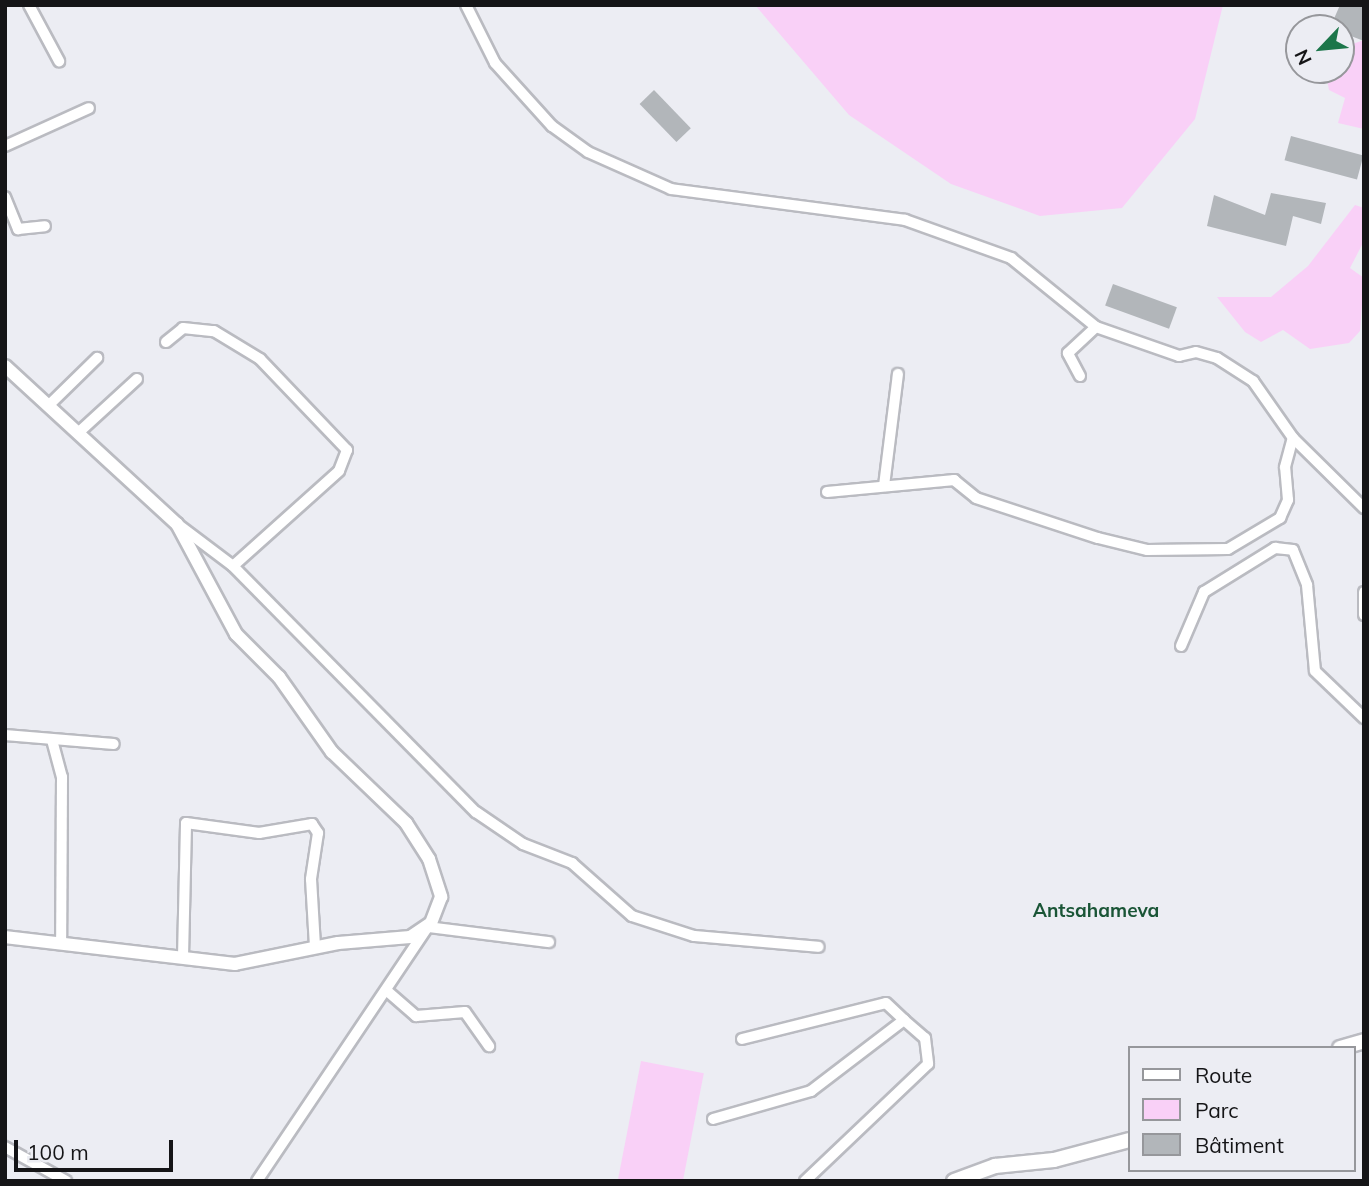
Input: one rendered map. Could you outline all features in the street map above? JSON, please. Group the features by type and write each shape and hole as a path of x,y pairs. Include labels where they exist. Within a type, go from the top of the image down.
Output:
{"main road":[{"path":"1347,1046 1364,1041"},
{"path":"954,1181 995,1166 1054,1160 1128,1140"}],"street":[{"path":"29,5 59,61"},
{"path":"466,5 495,63 552,126 588,152 671,189 905,220 947,231 1011,257 1096,327 1179,356 1196,352 1217,358 1252,381 1293,438 1364,508"},
{"path":"5,146 89,108"},
{"path":"5,197 18,229 45,226"},
{"path":"1080,376 1068,353 1096,327"},
{"path":"166,342 183,328 214,331 260,359 347,450 339,471 233,566"},
{"path":"48,406 97,359"},
{"path":"5,366 177,524 233,566 476,812 523,845 572,863 632,916 694,936 819,947"},
{"path":"884,486 898,374"},
{"path":"78,433 137,379"},
{"path":"827,492 954,480 976,498 1098,538 1147,550 1228,548 1280,518 1288,500 1285,467 1293,438"},
{"path":"177,524 236,634 279,677 324,743 415,834 440,888 440,905 428,928 257,1181"},
{"path":"1181,646 1204,592 1275,548 1293,550 1307,584 1315,671 1364,718"},
{"path":"1364,592 1364,615"},
{"path":"5,735 52,740 90,738 114,744"},
{"path":"52,740 62,777 61,941"},
{"path":"183,957 186,823 259,833 312,824 318,833 311,879 316,947"},
{"path":"5,937 61,941 235,964 316,947 410,937 428,928 549,942"},
{"path":"386,990 416,1016 432,1019 465,1012 489,1046"},
{"path":"742,1039 886,1003 925,1038 928,1064 806,1181"},
{"path":"713,1119 811,1091 904,1020"},
{"path":"5,1147 66,1181"}],"green space":[{"path":"755,5 1223,5 1195,119 1122,208 1040,216 951,184 849,115"},
{"path":"1364,40 1364,129 1338,123 1345,98 1329,90 1328,84 1355,84 1355,43"},
{"path":"1355,205 1364,208 1364,241 1350,268 1364,278 1360,331 1349,343 1310,349 1283,330 1261,342 1245,332 1217,297 1271,297 1308,266"},
{"path":"641,1061 704,1073 683,1181 618,1181"}],"building":[{"path":"1340,5 1364,6 1364,41 1355,38 1355,14 1336,14"},
{"path":"654,90 691,128 676,142 640,104"},
{"path":"1291,136 1363,155 1357,180 1285,160"},
{"path":"1271,193 1326,203 1321,224 1293,216 1286,246 1207,226 1214,195 1265,215"},
{"path":"1113,284 1177,307 1169,329 1105,306"}],"district":[{"name":"Antsahameva","path":"1096,911"}]}
